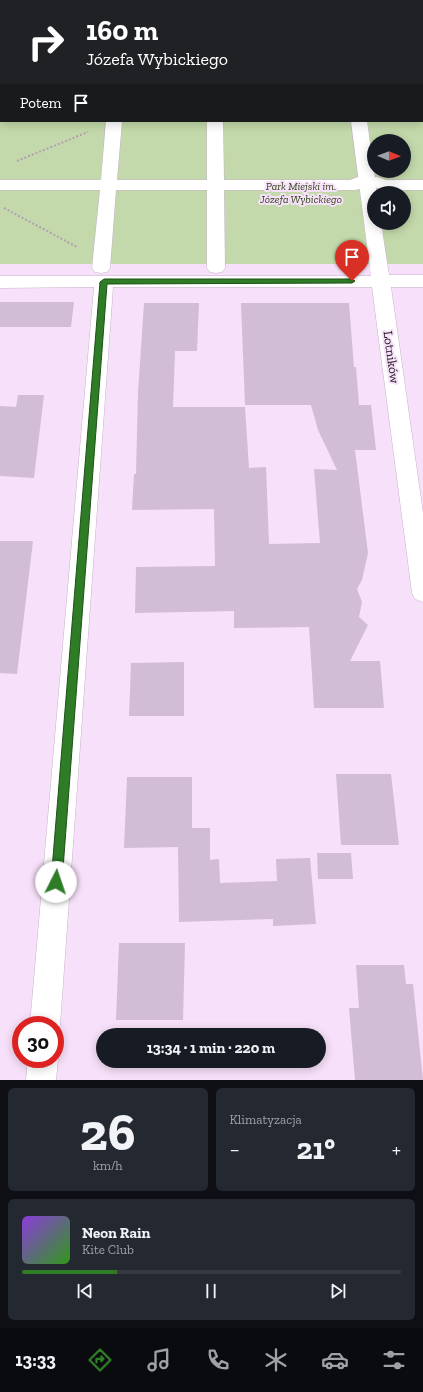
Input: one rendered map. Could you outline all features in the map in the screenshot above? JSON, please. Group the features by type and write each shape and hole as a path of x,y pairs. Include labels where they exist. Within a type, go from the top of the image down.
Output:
{"street":[{"path":"46,1016 114,122"},
{"path":"215,122 216,268"},
{"name":"Lotników","path":"359,122 423,593"},
{"path":"0,185 354,185 358,182"},
{"path":"377,182 384,185 423,185"},
{"path":"0,282 102,270 381,281 423,281"},
{"path":"41,1080 42,1068"}],"path":[{"path":"14,162 112,122"},
{"path":"0,206 102,270"}],"green space":[{"name":"Park Miejski im. Józefa Wybickiego","path":"0,122 423,122 423,264 0,264"}],"building":[{"path":"0,302 74,302 71,327 0,327"},
{"path":"144,303 199,303 197,351 175,351 173,407 245,407 249,468 266,467 269,544 320,543 314,469 337,470 318,430 311,405 245,405 241,303 349,303 354,367 356,367 359,405 371,405 376,450 355,450 368,553 362,580 357,589 362,602 359,617 368,625 350,661 380,661 384,708 314,708 309,627 234,628 234,611 135,613 136,567 215,566 214,509 132,510 134,474 136,474 138,393"},
{"path":"18,395 44,395 34,478 0,476 0,406 16,407"},
{"path":"0,541 33,541 17,674 0,673"},
{"path":"184,662 184,716 129,716 131,663"},
{"path":"336,774 391,774 399,845 341,845"},
{"path":"127,777 192,777 192,828 210,828 210,860 219,859 220,883 277,881 276,859 310,858 316,924 273,926 273,919 179,922 178,847 124,848"},
{"path":"317,853 351,853 353,879 318,879"},
{"path":"119,943 185,943 183,1020 116,1020"},
{"path":"356,965 404,965 406,984 413,984 423,1080 355,1080 349,1008 359,1008"}],"route":[{"path":"56,882 104,282 352,281"}]}
